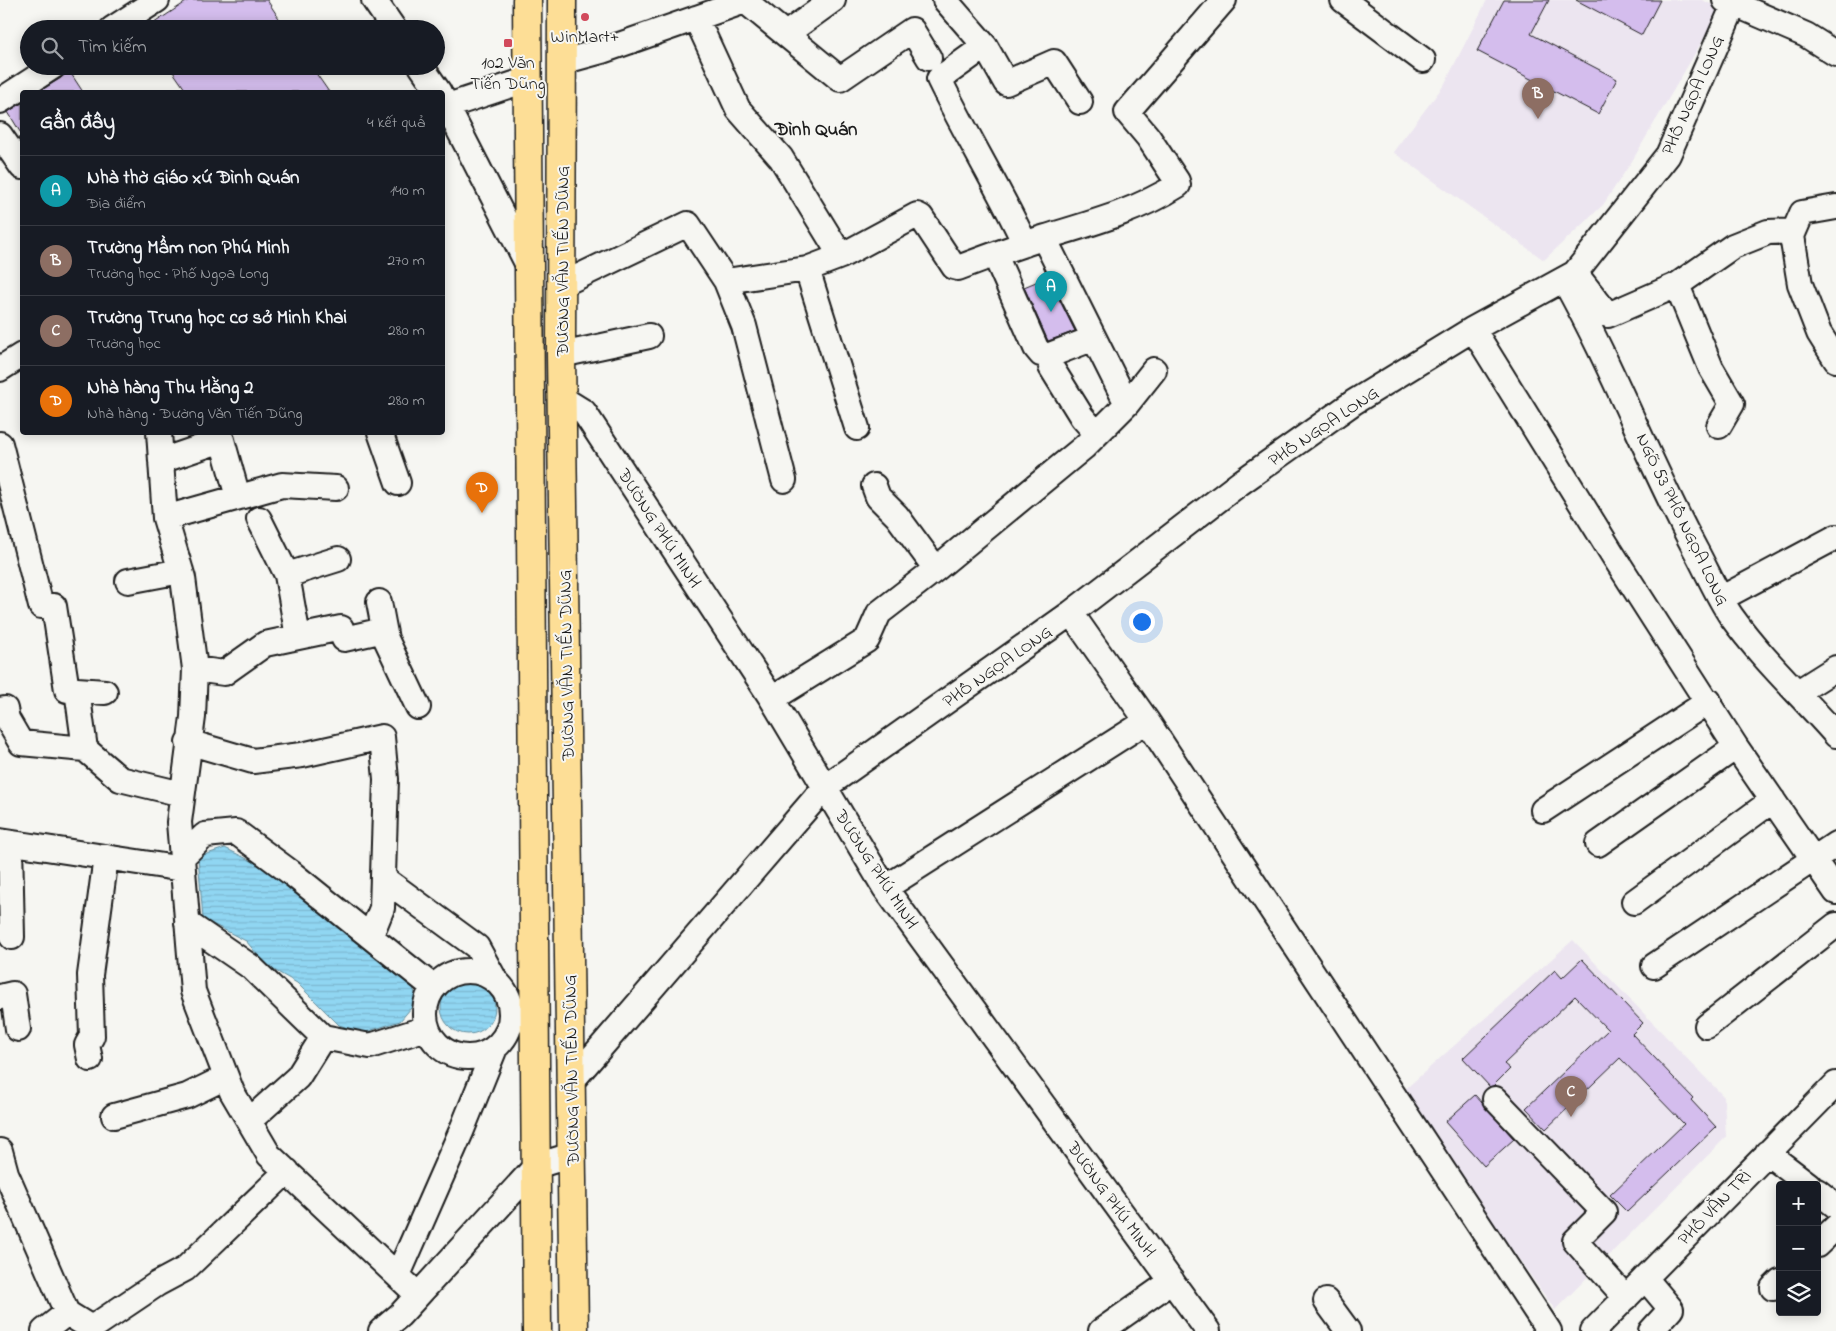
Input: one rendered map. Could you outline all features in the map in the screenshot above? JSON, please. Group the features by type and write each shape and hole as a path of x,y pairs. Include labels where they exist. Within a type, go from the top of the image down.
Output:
{"main road":[{"name":"ĐƯỜNG VĂN TIẾN DŨNG","path":"527,0 536,1041 536,1331"},
{"name":"ĐƯỜNG VĂN TIẾN DŨNG","path":"562,0 561,355 574,1331"}],"street":[{"path":"126,20 157,0"},
{"path":"374,0 388,20"},
{"path":"786,34 833,0"},
{"path":"726,281 807,270 841,256 917,215 921,217 954,267 958,268 1034,241 1126,212 1178,185 1148,137 1126,112 1224,0"},
{"path":"1343,0 1423,60"},
{"path":"562,62 747,1 840,78 912,30 929,58"},
{"path":"1731,1 1806,35 1836,54"},
{"name":"PHỐ NGỌA LONG","path":"571,1082 826,787 1072,613 1210,506 1354,402 1473,329 1570,277 1668,155 1731,1"},
{"path":"950,2 984,46 1006,83 1054,62 1080,102"},
{"path":"696,18 738,109 781,158 841,256"},
{"path":"984,46 939,79 968,140 1034,241 1092,339 1127,404"},
{"path":"0,101 40,75"},
{"path":"427,75 436,90"},
{"path":"445,100 529,79"},
{"path":"445,105 529,267"},
{"path":"0,135 20,164"},
{"path":"1836,207 1802,214 1792,236 1800,284 1819,333 1836,360"},
{"path":"562,286 688,224 726,281 754,355 784,480"},
{"path":"1570,277 1608,315 1676,285 1733,246 1768,232 1794,231"},
{"path":"995,254 1038,352 1050,355 1092,339"},
{"path":"807,270 856,428"},
{"name":"NGÕ 53 PHỐ NGỌA LONG","path":"1570,277 1678,518 1730,614 1774,670 1798,692 1836,735"},
{"path":"1676,285 1710,368 1732,404 1719,426"},
{"path":"1473,329 1613,555 1709,701 1736,747 1836,892"},
{"path":"561,355 649,336"},
{"path":"1051,367 1082,417 1097,434"},
{"path":"772,699 867,640 879,613 936,569 1097,434 1127,404 1154,370"},
{"name":"ĐƯỜNG PHÚ MINH","path":"562,399 584,412 772,699 885,888 1208,1331"},
{"path":"159,435 165,518 181,571 195,670 193,717 188,742 179,822 193,990 232,1092 269,1155 418,1295"},
{"path":"381,435 398,483"},
{"path":"161,462 222,440 238,497"},
{"path":"0,444 41,606 54,606 67,690 105,692"},
{"path":"165,518 282,485 336,488"},
{"path":"874,486 878,497 897,516 936,569"},
{"path":"259,519 287,575 298,637"},
{"path":"1722,598 1836,537"},
{"path":"287,575 338,559"},
{"path":"128,581 181,571"},
{"path":"379,602 386,639 418,707"},
{"path":"1072,613 1147,721 1549,1331"},
{"path":"195,670 224,673 264,644 341,628 344,639 384,630"},
{"path":"1798,692 1836,668"},
{"path":"77,690 85,749"},
{"path":"1543,810 1709,701"},
{"path":"0,710 5,709 7,719 21,743 85,749 120,779 182,794"},
{"path":"885,888 1147,721"},
{"path":"188,742 253,762 302,755 382,737 386,779 382,908 370,935"},
{"path":"1598,844 1736,747"},
{"path":"1634,902 1773,800"},
{"path":"183,863 205,835 236,832 370,935 433,987"},
{"path":"12,937 5,842 106,857 183,863"},
{"path":"1654,966 1815,860 1836,844"},
{"path":"90,1059 87,1045 92,1036 90,975 106,857"},
{"path":"383,878 478,947 494,978 505,990 511,1006 511,1023 505,1037 495,1048 461,1132 398,1275"},
{"path":"187,923 251,967 323,1038 370,1046 426,1028"},
{"path":"1707,1026 1836,925"},
{"path":"494,978 478,971 462,971 446,976 433,987 426,1000 424,1014 426,1028 438,1046 456,1056 476,1057 495,1048"},
{"path":"0,997 13,994 18,1029"},
{"path":"511,1023 536,1041"},
{"path":"249,1122 298,1077 323,1038"},
{"path":"114,1116 188,1096 226,1077"},
{"name":"PHỐ VĂN TRÌ","path":"1593,1331 1836,1084"},
{"path":"1495,1099 1604,1212 1575,1241 1626,1298"},
{"path":"1767,1153 1804,1181"},
{"path":"381,1331 418,1295 536,1166 572,1155"},
{"path":"2,1166 67,1313 88,1326 96,1325 156,1284 185,1269 287,1171"},
{"path":"1821,1194 1836,1206"},
{"path":"1821,1241 1836,1227"},
{"path":"1645,1278 1671,1308 1651,1331"},
{"path":"1101,1331 1127,1323 1172,1281"},
{"path":"1326,1301 1348,1331"},
{"path":"44,1331 67,1313"}],"shaded area":[{"path":"1487,0 1702,0 1721,9 1632,161 1603,205 1544,260 1393,152 1444,85"},
{"path":"1573,940 1724,1097 1726,1137 1555,1310 1401,1093"}],"water":[{"path":"225,848 288,879 411,980 417,1001 400,1021 363,1033 339,1025 297,983 267,966 246,941 203,919 198,857"},
{"path":"463,980 473,980 483,984 491,992 495,1007 491,1022 483,1030 473,1034 463,1034 453,1030 445,1022 441,1012 441,1002 445,992 453,984"}],"building":[{"path":"189,0 267,0 280,20 159,20"},
{"path":"1504,0 1549,0 1531,34 1617,79 1598,114 1477,51"},
{"path":"1576,0 1660,0 1642,35"},
{"path":"63,75 72,75 82,90 41,90"},
{"path":"175,75 317,75 328,90 186,90"},
{"path":"20,104 20,132 8,112"},
{"path":"1048,277 1075,331 1048,341 1024,287"},
{"path":"1582,959 1643,1023 1632,1034 1693,1098 1691,1100 1716,1127 1627,1212 1610,1195 1684,1124 1620,1058 1546,1129 1526,1108 1608,1030 1575,996 1504,1064 1510,1069 1493,1086 1490,1087 1463,1058 1555,970 1562,978"},
{"path":"1475,1095 1514,1139 1484,1166 1445,1122"}],"place":[{"name":"WinMart+","path":"585,17"},
{"name":"102 Văn Tiến Dũng","path":"508,43"},
{"name":"Trường Mầm non Phú Minh","path":"1538,119"},
{"name":"Nhà thờ Giáo xứ Đình Quán","path":"1051,312"},
{"name":"Nhà hàng Thu Hằng 2","path":"482,513"},
{"name":"Trường Trung học cơ sở Minh Khai","path":"1571,1117"}],"district":[{"name":"Đình Quán","path":"816,128"}]}
